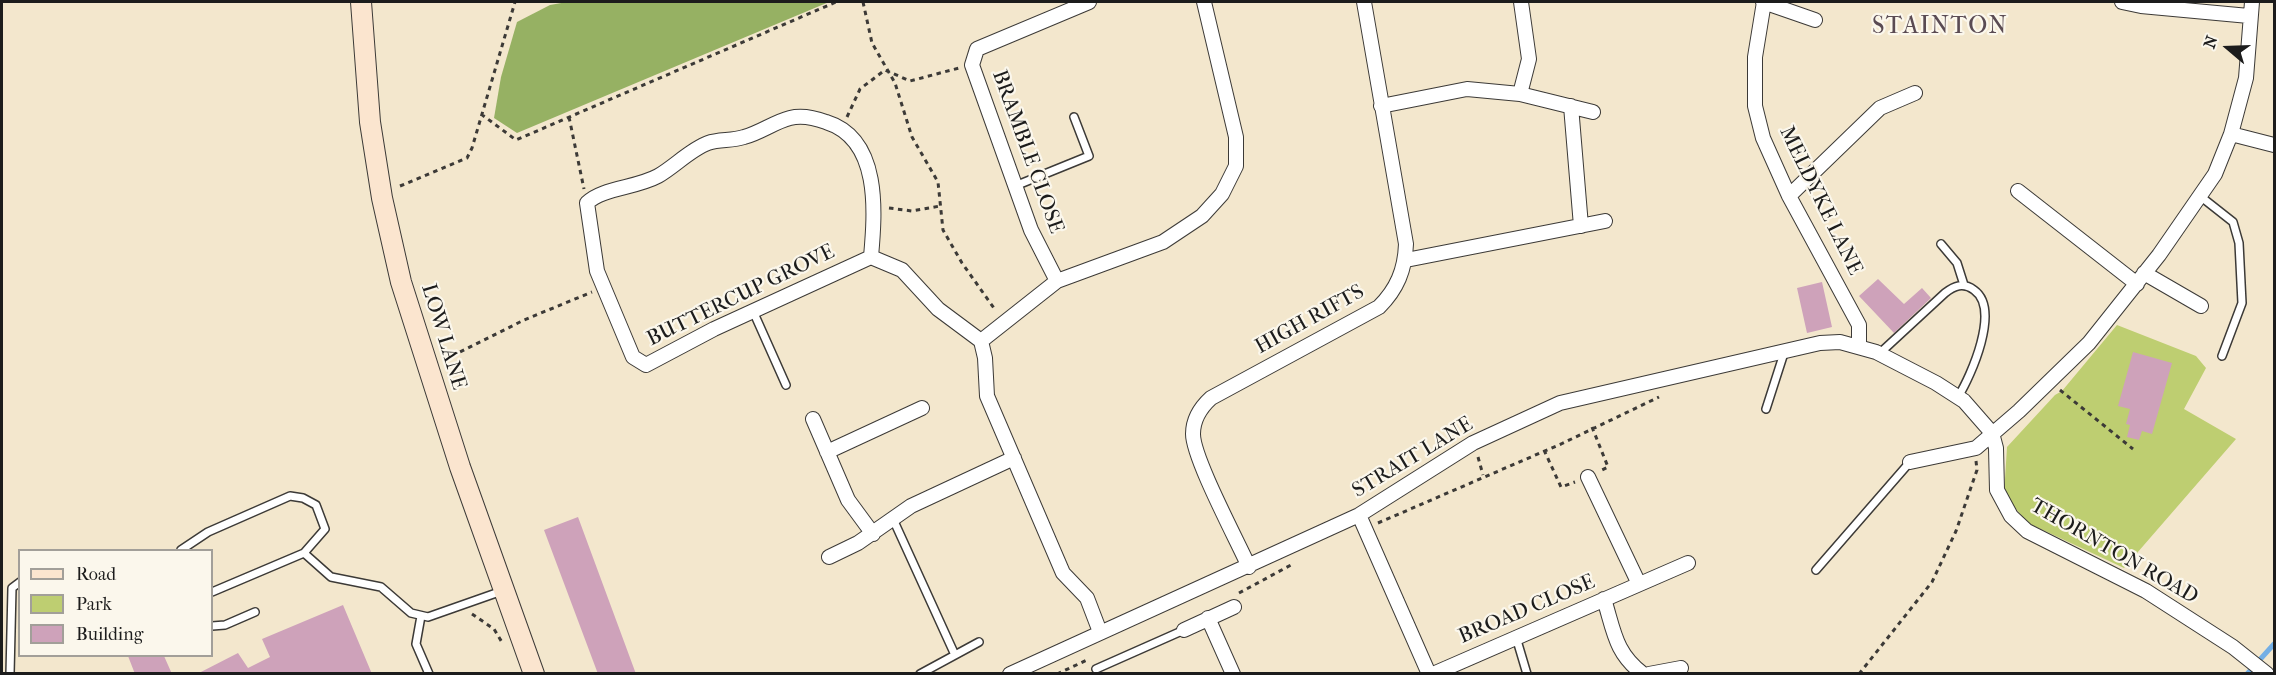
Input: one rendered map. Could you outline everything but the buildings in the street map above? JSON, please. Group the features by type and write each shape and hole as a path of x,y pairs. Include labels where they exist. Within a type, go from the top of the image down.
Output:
{"main road":[{"name":"LOW LANE","path":"361,2 370,122 382,198 401,282 502,591 534,674"}],"street":[{"name":"BRAMBLE CLOSE","path":"1057,281 1031,230 972,64 977,49 1089,2"},
{"path":"981,341 1057,281 1164,242 1202,216 1222,194 1236,166 1236,137 1204,2"},
{"name":"HIGH RIFTS","path":"1249,567 1194,446 1195,419 1211,398 1379,308 1390,296 1406,260 1406,244 1364,2"},
{"path":"1521,2 1529,59 1521,94"},
{"path":"1764,2 1815,20"},
{"name":"MELDYKE LANE","path":"1764,2 1755,57 1755,106 1763,138 1789,196 1859,325 1859,345"},
{"path":"2122,2 2141,6 2250,16"},
{"path":"1910,462 1976,448 2089,343 2140,279 2215,174 2231,134 2246,78 2251,42 2252,2"},
{"path":"1382,106 1467,89 1521,94 1593,112"},
{"path":"1789,196 1880,108 1915,93"},
{"path":"1571,106 1581,226"},
{"path":"587,203 595,195 637,186 659,175 708,143 730,141 756,134 791,117 812,117 837,125 859,146 873,182 871,258 902,270 938,309 981,341 985,358 987,396 1063,573 1087,598 1100,632"},
{"path":"2231,134 2274,145"},
{"path":"2018,191 2140,279 2201,306"},
{"name":"BUTTERCUP GROVE","path":"587,203 597,271 633,357 646,365 753,311 871,258"},
{"path":"1406,260 1605,221"},
{"name":"STRAIT LANE","path":"1010,674 1359,515 1473,443 1560,403 1785,350 1820,343 1840,342 1859,345 1880,354 1958,397 1992,434"},
{"path":"827,452 922,408"},
{"path":"813,419 848,500 873,534"},
{"name":"THORNTON ROAD","path":"1992,434 1996,447 1997,490 2011,516 2027,531 2146,591 2233,647 2267,674"},
{"path":"829,556 873,534 911,506 1014,458"},
{"path":"1588,477 1639,584"},
{"path":"1359,515 1431,674"},
{"name":"BROAD CLOSE","path":"1431,674 1688,563"},
{"path":"1604,599 1617,643 1628,663 1643,673 1681,668"},
{"path":"1184,630 1234,607"},
{"path":"1208,618 1233,674"}],"lane":[{"path":"1015,186 1089,156 1074,117"},
{"path":"2200,196 2233,222 2239,243 2242,303 2222,356"},
{"path":"1941,244 1957,263 1964,285"},
{"path":"1880,354 1954,286 1964,285 1977,291 1981,297 1985,315 1976,361 1958,397"},
{"path":"753,311 786,385"},
{"path":"1766,409 1785,350"},
{"path":"1816,570 1910,462"},
{"path":"182,549 208,532 290,496 296,495 316,505 325,529 304,553 213,592"},
{"path":"893,519 955,655"},
{"path":"304,553 331,577 381,587 411,613 421,616 428,617 502,591"},
{"path":"9,674 13,613 12,588 18,584"},
{"path":"213,626 225,626 255,612"},
{"path":"421,616 416,644 429,674"},
{"path":"1096,669 1184,630"},
{"path":"10,641 18,637"},
{"path":"1516,637 1527,674"},
{"path":"920,674 980,642"}],"path":[{"path":"401,197 400,184 467,158 472,148 514,2"},
{"path":"481,114 516,140 836,2"},
{"path":"863,2 873,43 885,70 895,83 912,137 938,182 943,230 962,264 990,301 1003,323"},
{"path":"885,70 910,81 972,64"},
{"path":"841,129 860,89 885,70"},
{"path":"569,117 587,203"},
{"path":"873,206 912,210 940,206"},
{"path":"442,353 444,360 524,320 604,287"},
{"path":"2048,383 2133,449"},
{"path":"1366,529 1561,444 1660,396"},
{"path":"1859,674 1932,582 1956,531 1977,470 1976,464"}],"green space":[{"path":"567,2 829,2 517,133 494,118 501,77 517,22 550,5"},
{"path":"2117,325 2196,356 2206,368 2184,409 2236,439 2124,568 2028,523 2004,495 2007,447 2055,395 2062,391"}],"waterway":[{"path":"2247,674 2274,644"}],"district":[{"name":"STAINTON","path":"1940,27"}]}
